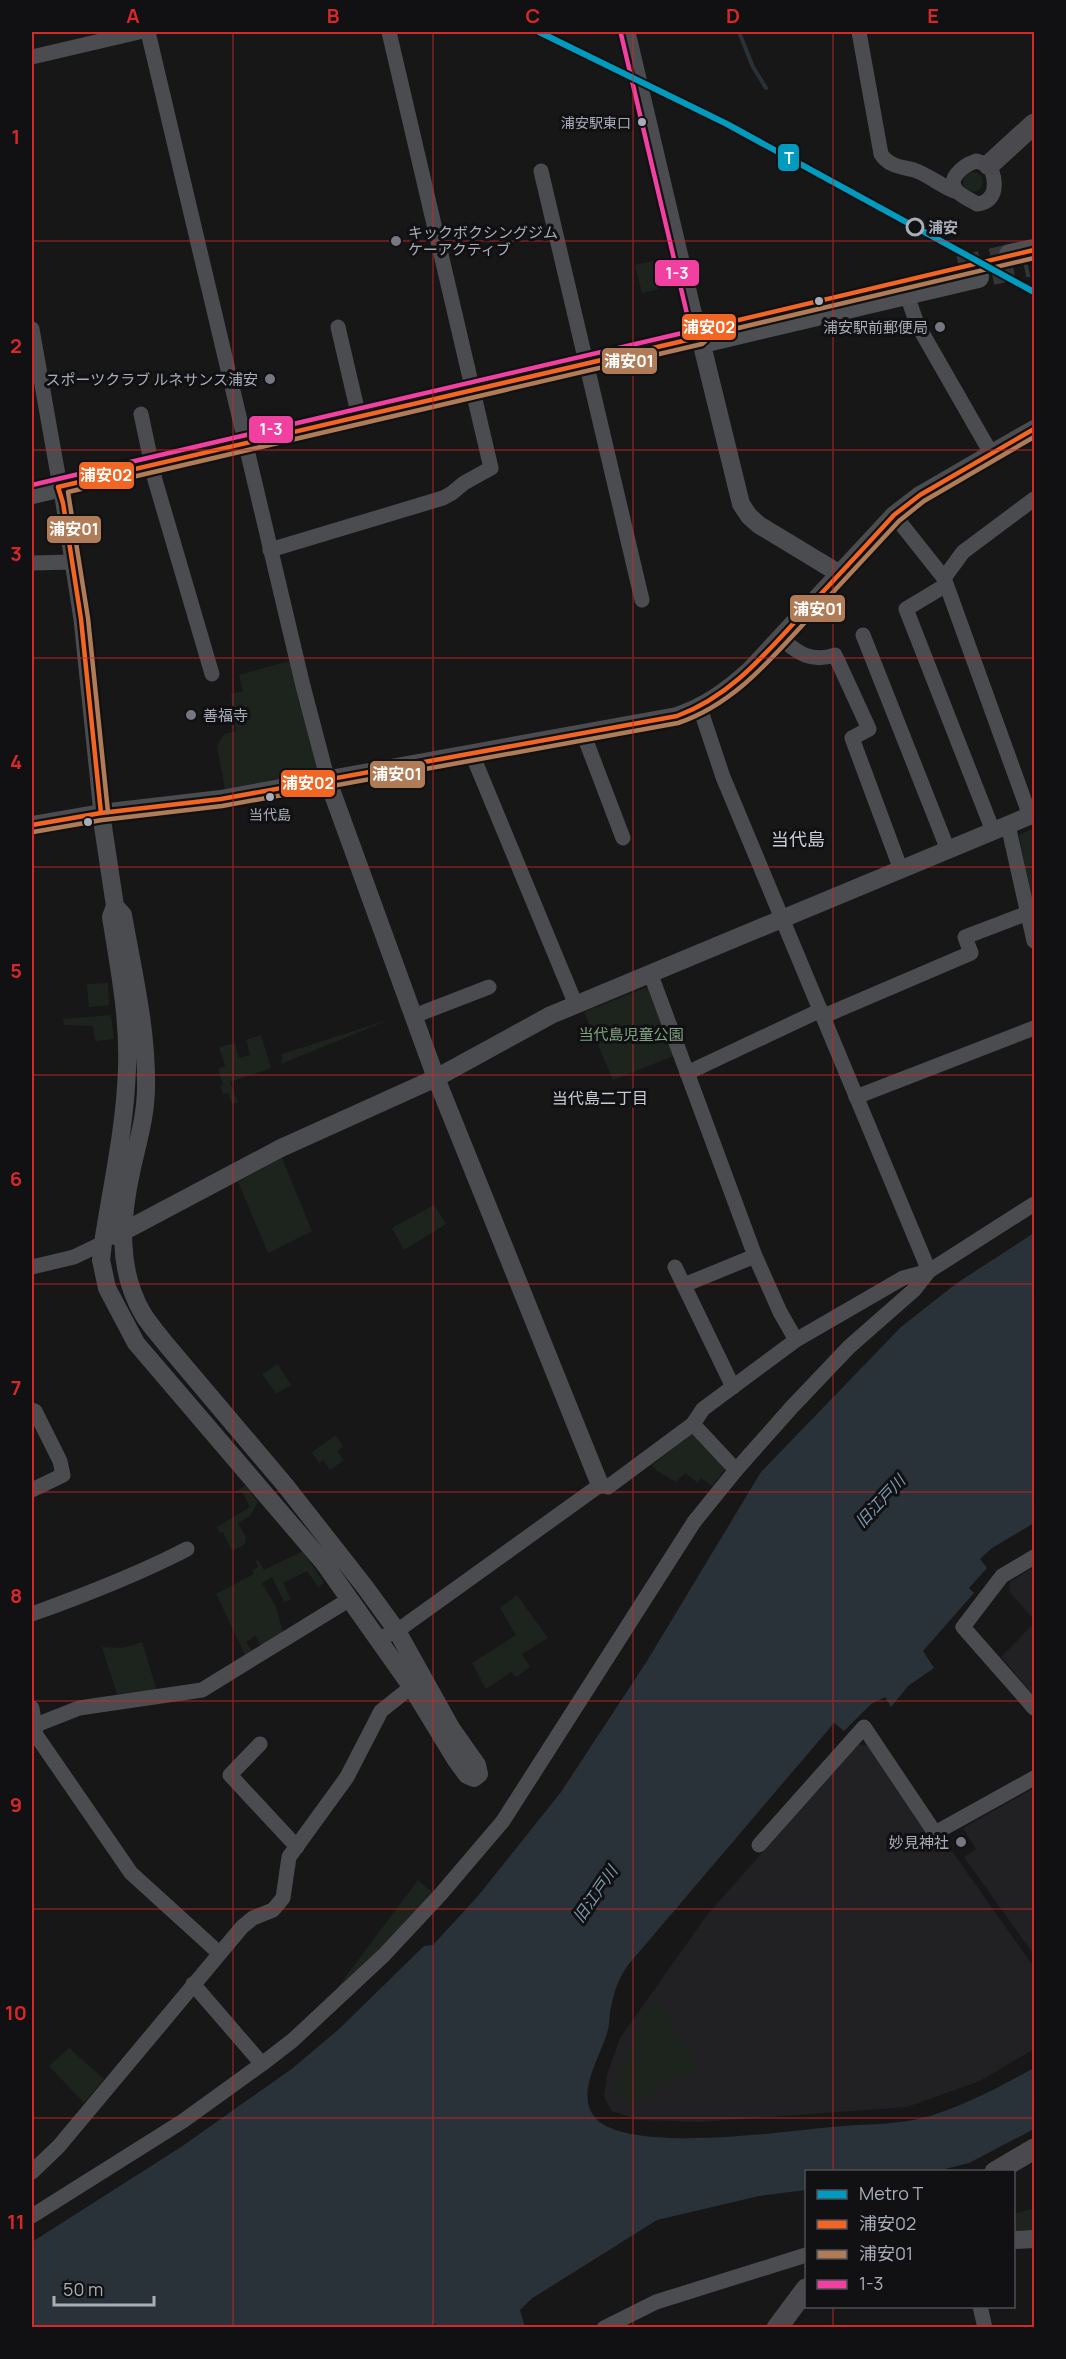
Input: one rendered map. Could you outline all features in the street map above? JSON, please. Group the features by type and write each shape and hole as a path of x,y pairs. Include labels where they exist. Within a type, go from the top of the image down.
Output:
{"main road":[{"path":"989,165 1035,124"},
{"path":"32,493 700,337 711,340 907,295 968,272 708,327 700,337"},
{"path":"999,2170 1035,2150"},
{"path":"777,2328 805,2292"}],"street":[{"path":"32,57 139,32"},
{"path":"148,32 270,550 328,781 436,1078 600,1485"},
{"path":"270,550 443,498 491,468 389,32"},
{"path":"628,32 741,504 759,525 840,574"},
{"path":"859,32 881,154 884,159 904,170 914,170 977,204 987,201 994,193 994,174 989,165 976,161 959,169 955,176 954,186 957,192"},
{"path":"541,171 642,600"},
{"path":"907,295 917,324 992,455"},
{"path":"338,327 359,417"},
{"path":"32,329 81,619 101,813 115,906 111,917 125,1017 127,1067 123,1123 101,1260 107,1288 136,1343 324,1563 378,1639 416,1682 451,1728 477,1765 479,1774 474,1778 467,1775 456,1760 416,1682 397,1631 339,1552 144,1316 134,1296 127,1275 122,1232 125,1197 144,1109 146,1066 140,1004 123,915 115,906"},
{"path":"141,414 151,465 212,674"},
{"path":"32,825 101,813 221,799 328,781 677,716 700,708 726,692 780,638 894,514 920,495 1035,429"},
{"path":"1035,499 963,552 945,582 906,609 1001,828 1035,941"},
{"path":"32,1267 74,1257 103,1243 281,1148 436,1078 551,1016 1032,815 945,582 894,514"},
{"path":"32,563 72,562"},
{"path":"863,635 948,850"},
{"path":"780,638 800,654 823,659 835,655 869,729 852,738 902,870"},
{"path":"700,708 723,777 929,1271"},
{"path":"583,733 623,838"},
{"path":"472,754 576,1005"},
{"path":"687,1073 822,1013 971,953 965,937 1028,913"},
{"path":"651,975 755,1256 780,1312 796,1340"},
{"path":"414,1016 489,987"},
{"path":"856,1097 1035,1028"},
{"path":"378,1639 397,1631 600,1485 608,1487 693,1424 703,1409 796,1340 903,1278 929,1271 1035,1204"},
{"path":"684,1285 755,1256"},
{"path":"675,1267 733,1387"},
{"path":"32,2216 183,2121 262,2064 293,2040 384,1955 440,1895 503,1821 694,1522 791,1408 835,1362 915,1289 929,1271"},
{"path":"32,1410 60,1461 63,1475 32,1490"},
{"path":"693,1424 736,1470"},
{"path":"32,1614 133,1575 187,1549"},
{"path":"1035,1557 1002,1576 963,1628 1035,1708"},
{"path":"36,1725 79,1708 202,1690 350,1599"},
{"path":"32,2172 59,2146 242,1927 253,1918 273,1910 283,1898 289,1857 347,1777 381,1711 416,1682"},
{"path":"32,1708 36,1735 131,1873 219,1953"},
{"path":"759,1845 864,1727 935,1833 1035,1778"},
{"path":"260,1744 230,1775 297,1847"},
{"path":"193,1984 262,2064"},
{"path":"1015,2240 1035,2238"},
{"path":"604,2328 656,2302 805,2256"},
{"path":"980,2308 985,2328"}],"shaded area":[{"path":"1034,1567 1034,1620 1009,1591 1010,1582"},
{"path":"1034,1623 1034,1696 1001,1657"},
{"path":"858,1744 871,1746 931,1840 949,1847 1034,1967 1034,2049 980,2081 907,2107 700,2122 638,2120 612,2111 604,2097 607,2075 620,2038 707,1915"},
{"path":"1034,1788 1034,1955 964,1857 976,1849 963,1828"}],"green space":[{"path":"969,172 977,172 983,178 983,186 977,192 969,192 963,186 963,178"},
{"path":"653,261 659,289 642,293 635,265"},
{"path":"289,661 317,769 312,777 225,790 217,746 224,734 236,731 231,694 243,691 239,675"},
{"path":"1034,828 1034,900 1032,902 1019,835"},
{"path":"108,983 109,1005 89,1007 87,984"},
{"name":"当代島児童公園","path":"650,986 676,1055 613,1080 584,1012"},
{"path":"111,1015 114,1039 95,1041 93,1026 64,1025 63,1019"},
{"path":"391,1019 281,1064 282,1054"},
{"path":"261,1035 271,1068 230,1082 238,1102 232,1104 228,1093 223,1094 220,1086 223,1085 218,1069 225,1066 219,1047 235,1043 239,1058 250,1055 246,1040"},
{"path":"282,1158 312,1231 268,1253 238,1182"},
{"path":"434,1205 446,1224 404,1250 392,1228"},
{"path":"278,1364 291,1385 276,1394 262,1374"},
{"path":"693,1433 726,1468 712,1486 701,1478 698,1483 685,1473 676,1482 652,1465"},
{"path":"336,1435 343,1446 337,1451 344,1460 330,1470 323,1460 319,1463 312,1452"},
{"path":"245,1485 258,1502 250,1516 238,1523 246,1537 245,1544 232,1551 223,1532 220,1533 217,1527 250,1507 242,1492 235,1493"},
{"path":"303,1551 324,1583 318,1587 307,1571 283,1583 291,1600 284,1602 272,1577 262,1583 276,1607 283,1632 262,1647 255,1636 246,1642 253,1653 246,1657 216,1594 254,1574 252,1570 258,1567 256,1562 258,1560 264,1570"},
{"path":"517,1595 548,1638 522,1654 530,1667 516,1677 511,1672 486,1689 472,1663 516,1635 500,1608"},
{"path":"142,1642 157,1691 117,1694 102,1647 122,1648"},
{"path":"418,1880 434,1894 399,1932 332,1995"},
{"path":"648,2003 665,2013 698,2068 631,2105 613,2091"},
{"path":"69,2048 104,2079 84,2103 49,2066"},
{"path":"1034,2208 1034,2231 1015,2233 1015,2214"}],"water":[{"name":"旧江戸川","path":"1034,1233 1034,1523 992,1548 980,1559 987,1568 969,1588 974,1593 923,1651 934,1668 908,1686 891,1707 885,1697 871,1704 844,1731 834,1723 628,1965 615,1990 608,2030 591,2074 587,2096 593,2115 609,2127 635,2135 668,2138 743,2136 918,2119 963,2104 1034,2068 1034,2129 969,2163 941,2170 805,2170 805,2190 759,2196 657,2220 531,2299 520,2310 525,2327 442,2328 435,2324 424,2328 32,2327 32,2242 181,2147 293,2068 339,2029 424,1946 433,1945 478,1896 561,1792 647,1661 761,1472 901,1327 957,1283"}],"waterway":[{"path":"739,32 753,67 766,88"}],"tunnel":[{"path":"959,267 1010,255"},
{"path":"992,274 1028,266"}],"metro line":[{"name":"T","path":"539,32 727,124 1034,292"}],"transit line":[{"name":"1-3","path":"32,485 691,331 621,34"},
{"name":"浦安02","path":"101,813 81,619 63,503 58,487 700,337 709,327 1034,250"},
{"name":"浦安01","path":"108,812 88,618 68,492 702,344 713,334 1034,258"},
{"name":"浦安02","path":"32,825 101,813 221,799 677,716 714,697 746,672 775,644 894,515 920,495 1034,429"},
{"name":"浦安01","path":"33,832 102,820 222,806 678,723 717,704 750,679 899,521 924,501 1034,437"}],"place":[{"name":"浦安駅東口","path":"642,122"},
{"name":"浦安","path":"915,227"},
{"name":"キックボクシングジム ケーアクティブ","path":"396,241"},
{"name":"浦安駅前郵便局","path":"940,327"},
{"name":"スポーツクラブ ルネサンス浦安","path":"270,379"},
{"name":"善福寺","path":"191,715"},
{"name":"当代島","path":"270,797"},
{"name":"妙見神社","path":"961,1842"}],"district":[{"name":"当代島","path":"798,839"},
{"name":"当代島二丁目","path":"600,1098"}]}
